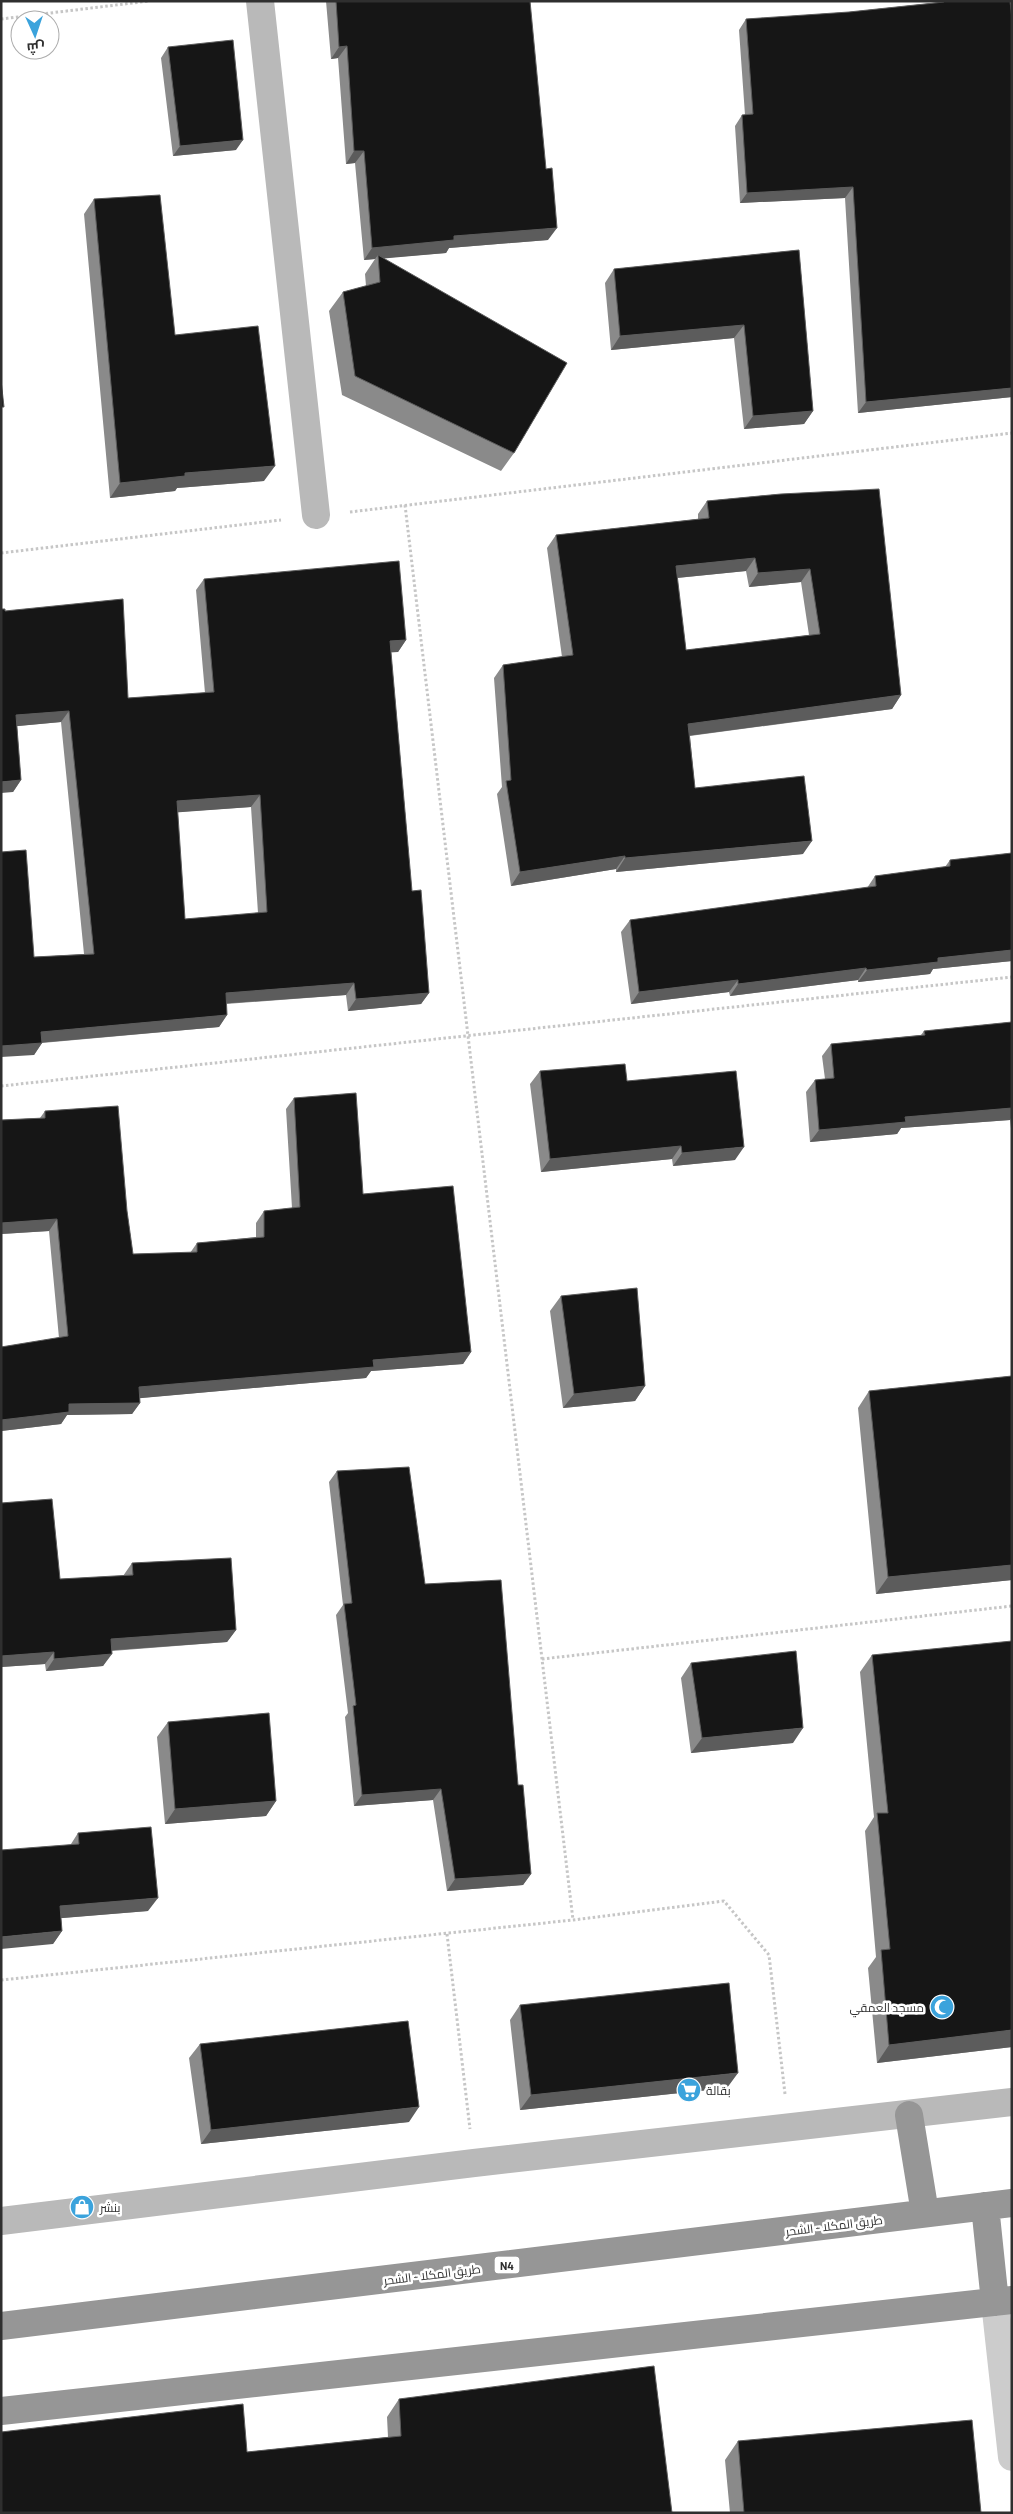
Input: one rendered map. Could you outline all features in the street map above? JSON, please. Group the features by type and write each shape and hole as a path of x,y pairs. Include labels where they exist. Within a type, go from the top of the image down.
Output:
{"highway":[{"path":"910,2114 925,2213"},
{"name":"طريق المكلا - الشحر","path":"1,2326 1012,2203"},
{"path":"1,2411 1003,2301 985,2206"}],"street":[{"path":"260,1 316,516"},
{"path":"1,2221 474,2163 789,2129 1012,2102"},
{"path":"1003,2301 1012,2457"}],"path":[{"path":"1,19 149,1"},
{"path":"1,553 1012,433"},
{"path":"405,505 573,1920"},
{"path":"1,1086 1012,977"},
{"path":"542,1659 1012,1606"},
{"path":"1,1980 448,1934 724,1901 769,1955 789,2129"},
{"path":"448,1934 474,2163"}],"building":[{"path":"336,1 530,1 546,169 552,168 557,228 454,236 454,240 372,248 364,151 354,151 347,46 339,47"},
{"path":"944,1 1010,1 1012,20 1012,388 866,402 853,187 747,193 742,115 753,114 746,19 849,12"},
{"path":"233,40 243,140 180,146 168,47"},
{"path":"160,195 175,335 258,326 275,466 185,473 185,476 120,483 94,199"},
{"path":"799,250 813,411 753,416 744,325 620,336 614,269"},
{"path":"378,255 567,363 514,453 355,376 343,292 380,282"},
{"path":"1,380 4,407 1,407"},
{"path":"879,489 901,695 688,724 695,788 804,776 812,841 625,858 625,856 520,872 506,781 511,780 503,665 573,655 556,535 709,518 707,501 781,494","holes":["755,558 758,573 810,569 820,634 686,650 676,566"]},
{"path":"399,561 406,640 390,641 412,891 421,890 429,993 356,999 354,983 226,993 227,1015 41,1032 42,1043 1,1046 1,852 26,850 34,957 94,954 69,711 16,715 21,780 1,782 1,609 5,609 5,611 123,599 128,698 214,692 204,579","holes":["260,795 267,912 185,919 177,801"]},
{"path":"1012,853 1012,950 938,958 938,962 867,970 866,968 738,984 738,980 639,992 630,920 876,886 875,876 950,866 950,860"},
{"path":"1012,1022 1012,1108 905,1117 906,1122 819,1130 815,1080 834,1078 831,1044 925,1035 924,1031"},
{"path":"625,1064 627,1081 736,1071 744,1147 682,1153 681,1146 550,1159 540,1071"},
{"path":"356,1093 363,1194 453,1186 471,1352 373,1360 374,1367 139,1387 140,1403 69,1404 69,1412 1,1420 1,1347 68,1336 57,1219 1,1223 1,1120 45,1118 45,1111 118,1106 127,1211 133,1254 197,1252 197,1243 264,1237 264,1211 300,1207 294,1098"},
{"path":"637,1288 645,1386 574,1394 561,1296"},
{"path":"1012,1376 1012,1565 888,1577 869,1391"},
{"path":"409,1467 425,1584 501,1580 518,1785 523,1785 531,1874 455,1879 441,1789 362,1795 353,1706 356,1705 344,1604 352,1603 337,1471"},
{"path":"52,1499 60,1579 133,1575 132,1563 231,1558 236,1630 111,1639 112,1654 54,1659 54,1652 1,1656 1,1503"},
{"path":"1012,1641 1012,2030 889,2045 881,1950 890,1949 877,1813 888,1813 872,1655"},
{"path":"796,1651 803,1728 702,1738 691,1663"},
{"path":"269,1713 276,1801 175,1809 168,1722"},
{"path":"151,1827 158,1898 60,1906 62,1931 1,1937 1,1850 79,1844 78,1833"},
{"path":"729,1983 738,2073 531,2095 520,2005"},
{"path":"408,2021 419,2107 211,2130 200,2044"},
{"path":"654,2366 672,2513 1,2513 1,2432 243,2404 247,2452 401,2436 399,2399"},
{"path":"972,2420 981,2513 744,2513 738,2441"}],"place":[{"name":"مسجد العمقي","path":"942,2007"},
{"name":"بقالة","path":"689,2090"},
{"name":"بنشر","path":"82,2207"}]}
